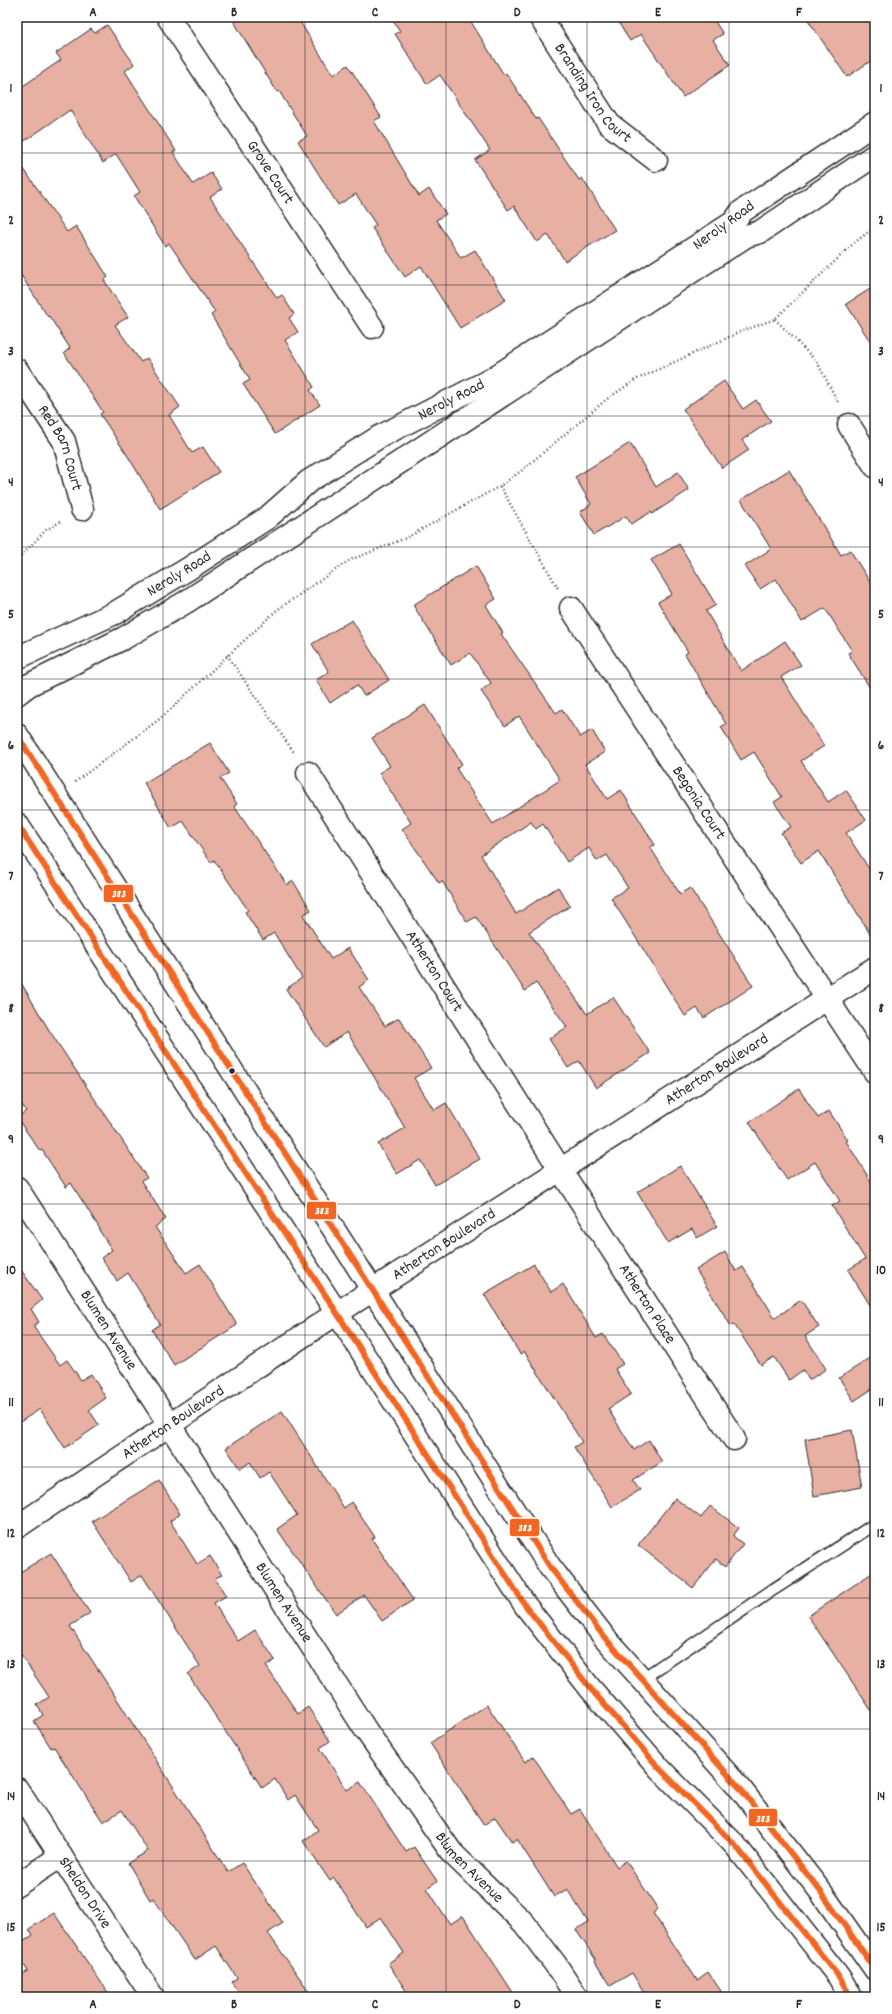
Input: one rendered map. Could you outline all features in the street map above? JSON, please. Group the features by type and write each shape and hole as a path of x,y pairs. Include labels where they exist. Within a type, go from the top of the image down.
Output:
{"street":[{"name":"Grove Court","path":"168,17 372,327"},
{"name":"Branding Iron Court","path":"540,17 609,124 656,160"},
{"name":"Neroly Road","path":"17,658 114,613 188,569 267,518 315,477 379,437 492,379 734,222 741,212 875,123"},
{"name":"Neroly Road","path":"17,694 29,685 124,638 186,602 739,240 746,236 760,232 875,155"},
{"name":"Red Barn Court","path":"17,370 64,441 82,509"},
{"path":"849,425 875,466"},
{"name":"Begonia Court","path":"571,608 875,1072"},
{"path":"17,735 54,795 550,1567 605,1638 739,1787 821,1892 875,1969"},
{"name":"Atherton Court","path":"308,773 560,1170"},
{"path":"17,824 337,1313 525,1605 590,1688 660,1769 735,1845 839,1977 851,1997"},
{"name":"Atherton Boulevard","path":"17,1527 337,1313 875,968"},
{"name":"Atherton Place","path":"560,1170 734,1438"},
{"name":"Blumen Avenue","path":"17,1188 168,1425 367,1732 452,1853 524,1923 556,1965 577,1997"},
{"name":"Sheldon Drive","path":"17,1789 153,1997"},
{"path":"17,1885 61,1856"}],"lane":[{"path":"642,1679 774,1589 875,1524"}],"path":[{"path":"54,795 85,776 161,718 277,610 350,560 406,538 500,486 521,471 607,399 635,380 740,332 775,319 854,243 875,227"},
{"path":"775,319 817,362 828,380 849,425"},
{"path":"500,486 544,565 571,608"},
{"path":"17,563 19,558 46,530 82,509"},
{"path":"227,656 308,773"}],"building":[{"path":"231,17 297,17 333,75 348,65 381,117 374,121 419,196 429,189 446,214 436,220 461,258 475,250 506,300 460,328 421,266 405,277 372,228 376,225 356,194 338,205 298,141 307,136 279,91 277,92"},
{"path":"391,17 468,17 504,75 506,73 579,180 582,178 615,230 565,261 548,235 537,242 514,206 508,210 475,160 490,150 440,75 427,84 395,34 400,31"},
{"path":"615,17 712,17 723,34 713,40 730,65 683,97 641,34 630,41"},
{"path":"806,17 875,17 875,58 847,77"},
{"path":"107,25 134,64 125,71 176,151 173,152 193,184 211,173 222,189 210,197 277,298 282,295 294,314 289,318 298,332 285,340 314,387 310,390 320,405 275,434 243,384 250,380 211,315 215,312 169,243 165,246 134,196 140,192 116,154 103,163 70,110 17,146 17,90 61,60 56,53 91,29 95,33"},
{"path":"17,159 67,232 76,226 108,277 104,280 128,317 115,325 141,362 147,358 180,407 169,415 192,453 203,447 219,472 160,509 100,414 103,412 64,353 70,348 17,269"},
{"path":"875,286 875,349 846,304"},
{"path":"724,381 743,409 756,400 771,421 742,440 749,450 722,468 683,409"},
{"path":"630,443 656,487 678,472 689,490 652,514 651,512 631,524 626,516 594,535 580,512 591,504 575,477"},
{"path":"789,470 841,555 850,550 875,590 875,696 848,653 852,651 825,608 802,622 776,579 760,589 745,566 771,549 741,500"},
{"path":"679,544 716,605 706,611 741,671 785,641 801,665 781,677 824,746 801,761 828,802 846,790 866,820 846,833 875,878 875,942 819,851 801,863 781,833 791,827 774,802 782,797 754,752 741,760 721,727 726,724 685,654 688,652 658,602 672,594 651,560"},
{"path":"476,566 496,599 486,605 503,633 501,634 556,713 562,709 580,737 592,730 605,752 585,764 607,799 621,790 655,845 650,847 680,894 690,888 753,986 704,1018 697,1008 685,1016 611,898 628,888 607,855 597,861 589,848 567,862 543,824 536,829 531,822 481,855 516,914 558,887 570,906 529,932 587,1014 613,997 650,1053 596,1088 579,1061 568,1068 549,1039 567,1027 536,983 525,991 476,917 467,922 442,881 439,883 402,829 411,823 379,773 390,766 372,738 425,705 462,764 456,768 493,824 560,780 519,716 505,726 481,691 491,683 470,653 451,665 413,605"},
{"path":"352,620 389,680 364,696 357,685 330,703 316,680 329,672 312,644"},
{"path":"210,743 229,773 220,778 237,804 234,806 287,885 293,881 311,910 303,915 331,959 348,948 369,980 359,987 385,1026 399,1018 431,1068 414,1078 434,1110 446,1103 480,1159 435,1185 420,1160 397,1174 378,1144 405,1128 347,1032 324,1047 286,989 302,978 274,933 263,940 245,912 248,910 214,860 211,863 183,821 171,828 144,783"},
{"path":"17,976 49,1030 147,1178 141,1181 166,1219 155,1227 186,1273 200,1264 237,1325 174,1365 152,1330 160,1324 128,1273 117,1281 101,1258 112,1250 71,1183 66,1187 42,1150 40,1151 17,1118 26,1111 17,1097"},
{"path":"799,1089 818,1118 829,1111 848,1140 846,1141 875,1188 875,1313 848,1270 865,1259 832,1206 840,1201 815,1162 787,1180 749,1122"},
{"path":"680,1166 717,1226 697,1238 692,1229 668,1243 637,1192"},
{"path":"725,1252 736,1271 743,1267 775,1318 801,1300 819,1327 805,1336 826,1369 809,1380 803,1370 789,1380 774,1357 761,1365 734,1324 731,1326 696,1270"},
{"path":"17,1264 42,1300 31,1309 39,1322 33,1326 60,1365 67,1360 81,1380 91,1374 106,1398 89,1410 99,1425 65,1448 40,1409 17,1424"},
{"path":"534,1264 551,1292 563,1284 596,1338 603,1334 623,1364 615,1369 631,1394 608,1409 634,1450 649,1440 662,1462 633,1480 640,1490 612,1507 574,1447 582,1442 524,1351 520,1354 484,1294"},
{"path":"875,1355 875,1387 854,1401 839,1378"},
{"path":"282,1411 344,1508 351,1502 375,1537 372,1539 413,1600 382,1621 364,1595 336,1614 277,1529 297,1515 269,1472 260,1478 250,1462 240,1469 226,1448"},
{"path":"852,1430 862,1487 814,1496 805,1439"},
{"path":"159,1480 180,1514 170,1521 197,1564 210,1556 222,1575 215,1578 226,1596 214,1603 238,1641 255,1630 275,1660 266,1666 298,1714 308,1707 330,1741 320,1748 347,1790 360,1782 406,1852 414,1847 437,1881 427,1888 450,1924 463,1916 516,1997 410,1997 388,1963 404,1953 381,1917 366,1927 334,1878 330,1881 303,1841 318,1830 295,1795 288,1800 275,1779 262,1788 188,1674 200,1666 142,1575 131,1582 92,1521"},
{"path":"675,1498 701,1518 710,1506 739,1528 733,1536 743,1544 725,1567 716,1559 693,1588 638,1545"},
{"path":"51,1553 90,1613 70,1626 228,1872 242,1863 283,1923 268,1933 313,1997 242,1997 231,1982 237,1978 216,1946 195,1960 153,1898 150,1900 128,1863 148,1851 122,1810 103,1822 54,1747 51,1748 34,1721 43,1715 37,1705 49,1697 17,1649 17,1574"},
{"path":"875,1571 875,1716 808,1616"},
{"path":"487,1705 525,1762 533,1756 571,1814 580,1809 617,1867 626,1861 658,1909 653,1913 697,1980 708,1972 725,1997 647,1997 632,1973 610,1986 595,1962 596,1960 576,1930 588,1922 567,1889 554,1897 517,1839 512,1842 495,1817 484,1825 430,1743"},
{"path":"54,1913 111,1997 17,1997 17,1978 28,1971 17,1955 17,1946 33,1935 29,1929"}],"transit line":[{"name":"383","path":"17,735 550,1567 605,1638 739,1787 821,1892 875,1969"},
{"name":"383","path":"17,824 337,1313 525,1605 590,1688 660,1769 735,1845 839,1977 851,1997"}]}
